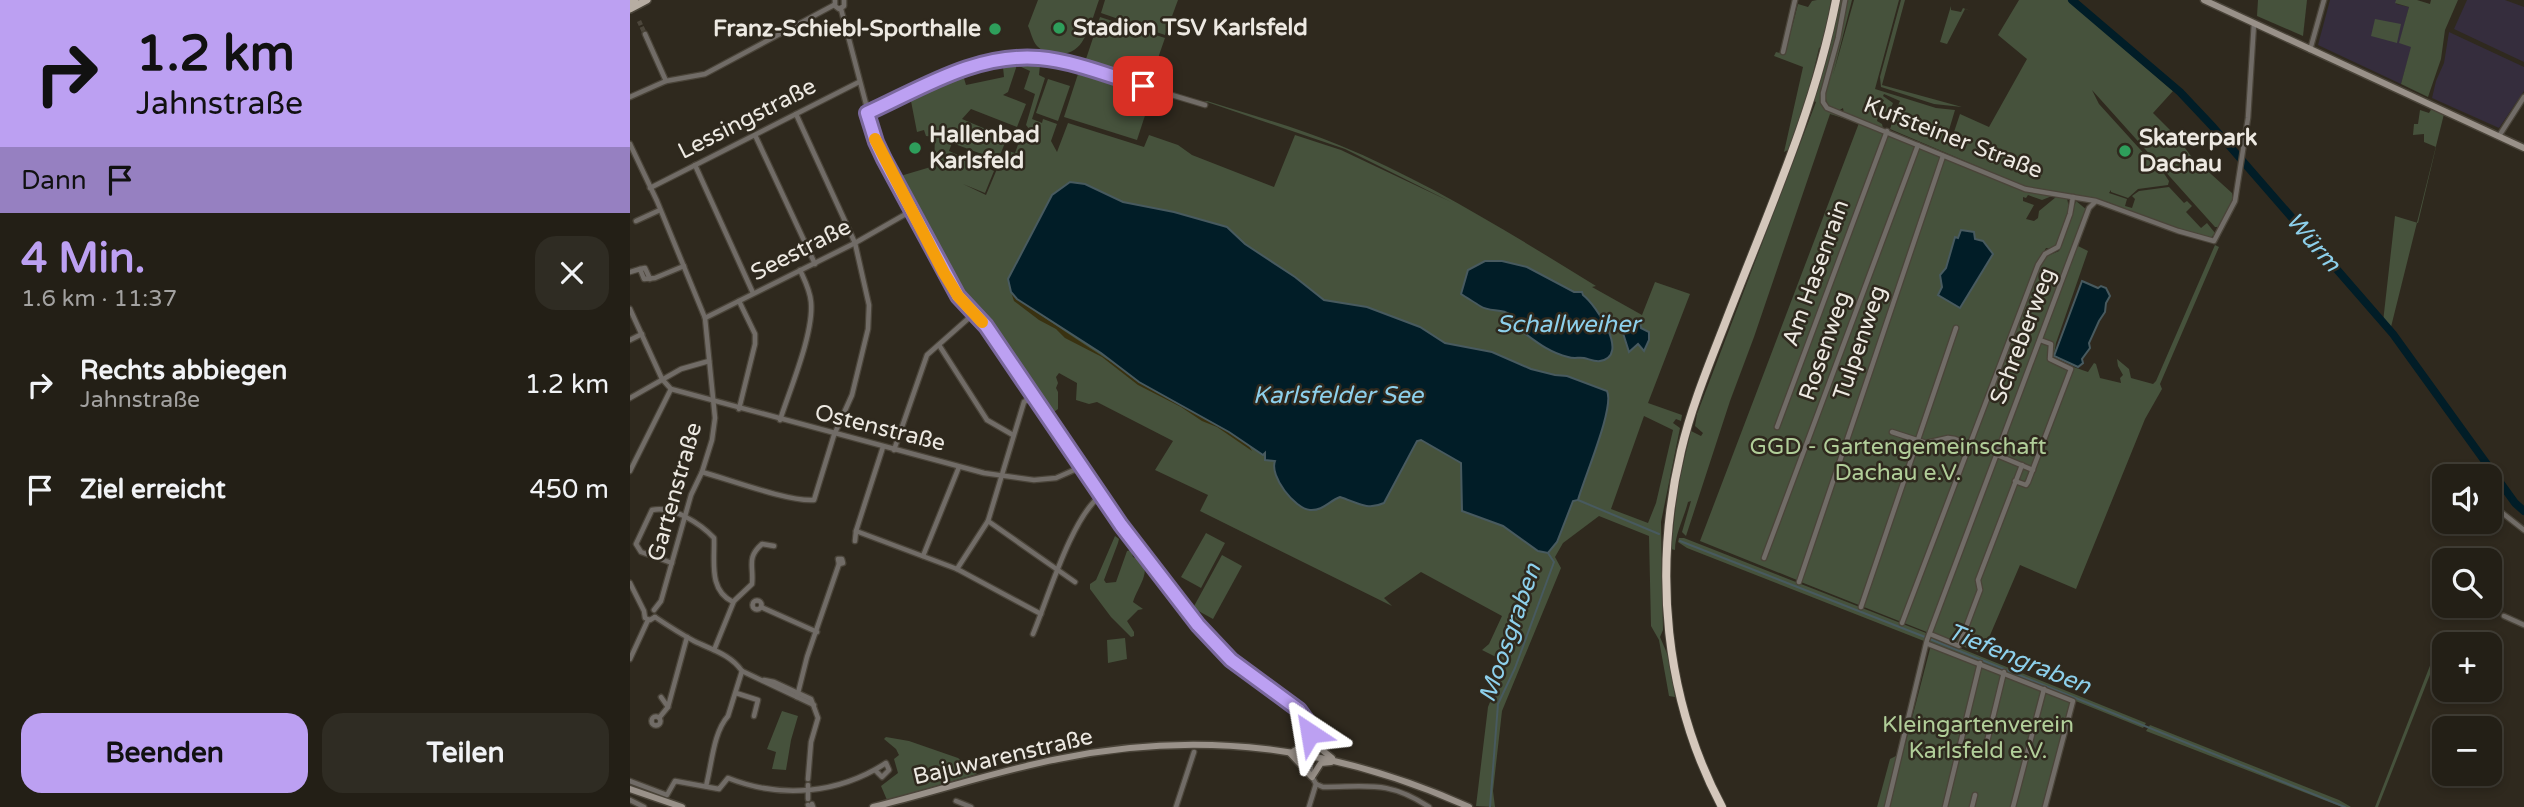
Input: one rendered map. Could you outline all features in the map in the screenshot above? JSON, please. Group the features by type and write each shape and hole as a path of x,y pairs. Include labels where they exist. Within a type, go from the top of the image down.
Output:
{"highway":[{"path":"1721,807 1693,740 1672,653 1667,619 1666,569 1672,500 1681,449 1698,396 1804,118 1825,53 1836,0"}],"main road":[{"path":"630,3 635,0"},
{"path":"630,9 647,0"},
{"path":"2204,0 2524,148"},
{"path":"1289,752 1299,750 1310,733 1321,748 1339,762"},
{"name":"Bajuwarenstraße","path":"873,807 1056,759 1097,752 1203,744 1310,755 1373,770 1427,788 1469,807"},
{"path":"1289,752 1312,777 1321,763 1339,762"},
{"path":"630,789 682,807"}],"street":[{"path":"845,0 841,9 876,142 970,317 995,343 1035,395 1100,496 1198,625 1231,660 1299,710 1307,721 1310,733 1312,777 1316,784 1323,787 1383,787 1398,791 1429,807"},
{"path":"1783,52 1795,0"},
{"name":"Kufsteiner Straße","path":"1845,0 1823,93 1823,102 1831,110 2025,188 2096,201 2214,241 2235,201 2242,159 2254,23"},
{"path":"2310,50 2324,0"},
{"path":"630,97 666,81 705,74 834,2 837,9 841,9"},
{"path":"645,34 666,81"},
{"path":"867,113 959,69 1000,59 1027,57 1059,61 1205,105"},
{"name":"Lessingstraße","path":"650,188 859,82"},
{"path":"2498,136 2524,97"},
{"path":"702,471 758,489 814,500 834,435 849,405 869,317 867,290 855,243 796,114"},
{"name":"Am Hasenrain","path":"1777,427 1887,131"},
{"path":"755,135 815,264"},
{"name":"Gartenstraße","path":"630,144 705,318 713,401 714,429 684,518 661,601 654,610"},
{"name":"Rosenweg","path":"1764,558 1918,145"},
{"name":"Tulpenweg","path":"1799,582 1943,156"},
{"path":"695,165 753,293"},
{"path":"1902,623 2038,265 2045,254 2058,247 2073,197"},
{"name":"Schreberweg","path":"1887,807 1928,638 2088,208 2096,201"},
{"path":"636,221 660,210"},
{"name":"Seestraße","path":"705,318 815,264 911,211"},
{"path":"630,272 640,269 644,279 650,279 684,266"},
{"path":"780,420 809,324 809,289 800,270"},
{"path":"958,296 986,326 995,343"},
{"path":"739,301 755,334 739,409"},
{"path":"630,309 662,379 671,390 630,471"},
{"path":"894,450 927,355 970,317"},
{"path":"1861,607 1956,328"},
{"path":"630,340 642,334"},
{"path":"2015,481 2027,484 2071,369 2050,359 2051,344 2040,340"},
{"path":"939,345 988,420 1013,435"},
{"path":"630,398 681,369 709,361"},
{"name":"Ostenstraße","path":"671,390 834,435 1000,476 1034,480 1056,478 1081,467"},
{"path":"957,569 988,521 1024,402 1035,395"},
{"path":"1892,432 1917,442 1926,443 1948,438 1982,449"},
{"path":"855,541 883,447"},
{"path":"1997,455 2033,470"},
{"path":"1928,638 1959,646 1980,590 1978,580 2022,465"},
{"path":"923,556 959,467"},
{"path":"1033,634 1069,542 1088,505 1100,496"},
{"path":"672,563 641,552 636,544 652,510 661,508 684,518 705,528 714,538 713,568 717,587 733,602"},
{"path":"2502,513 2524,530"},
{"path":"988,521 1076,582"},
{"path":"856,531 957,569 1041,614"},
{"path":"714,650 733,602 752,584 754,551 762,544 774,546"},
{"path":"798,694 807,657 839,564"},
{"path":"630,583 644,611 643,616 648,620"},
{"path":"761,607 817,632"},
{"path":"644,611 649,608 654,610 654,617"},
{"path":"2504,616 2524,625"},
{"path":"630,659 648,620 654,617"},
{"path":"654,617 735,661 742,671 809,696 818,718 811,742 808,785 810,803"},
{"path":"659,718 668,707 687,637"},
{"path":"1928,638 1980,663 2073,701 2045,807"},
{"path":"1945,807 1980,663"},
{"path":"706,786 716,740 728,716 742,671"},
{"path":"1984,754 2004,672"},
{"path":"2013,807 2044,689"},
{"path":"736,692 758,700 754,716"},
{"path":"662,697 668,707"},
{"path":"1176,807 1194,752"},
{"path":"630,781 667,795 676,781 719,789 728,778 750,787 775,791 808,785 844,785 875,770"},
{"path":"1309,807 1316,784"},
{"path":"1972,807 1975,795"},
{"path":"630,800 644,807"},
{"path":"956,801 971,807"}],"shaded area":[{"path":"2330,0 2396,0 2396,4 2409,7 2400,43 2412,46 2401,84 2318,45"},
{"path":"2467,0 2505,0 2524,7 2524,62 2454,29"},
{"path":"2449,32 2524,67 2524,91 2499,128 2432,98 2444,63"}],"green space":[{"name":"Stadion TSV Karlsfeld","path":"1038,0 1099,0 1082,42 1073,51 1054,54 1037,46 1028,26"},
{"path":"1105,0 1178,0 1165,35 1101,13"},
{"path":"1831,0 1823,46 1819,48 1806,103 1788,150 1784,152 1803,67 1774,56 1776,52 1785,54 1798,4 1808,7 1812,1"},
{"name":"GGD - Gartengemeinschaft Dachau e.V.","path":"1840,0 1843,0 1821,92 1820,100 1825,109 2025,191 2052,196 2042,200 2028,195 2023,197 2023,201 2034,205 2026,219 2034,221 2038,218 2039,211 2056,197 2067,199 2067,218 2062,232 2056,245 2052,249 2046,248 2040,259 2059,251 2076,201 2087,210 2076,245 2088,251 2056,343 2053,360 2088,372 2094,363 2100,378 2121,383 2120,378 2123,375 2117,359 2129,369 2131,378 2153,384 2215,245 2219,247 2160,384 2162,389 2145,419 2076,589 2020,565 1982,654 1801,582 1798,577 1797,580 1700,541 1859,123 1830,114 1686,536 1682,532 1691,501 1688,502 1676,538 1675,550 1671,549 1678,486 1691,431 1701,436 1703,433 1695,426 1697,414 1816,102 1814,101","holes":["1961,233 1983,242 1992,254 1960,308 1938,295 1942,287 1941,277 1955,237 1958,238"]},
{"path":"1848,0 1852,0 1833,75 1854,0 1899,0 1875,89 1936,108 1955,110 1946,140 1951,141 1960,114 1989,127 2027,59 1998,35 2019,0 2068,0 2173,91 2153,113 2191,156 2232,193 2233,201 2220,227 2215,227 2092,90 2099,104 2158,169 2156,170 2159,174 2163,172 2169,181 2168,185 2138,189 2128,198 2111,190 2109,193 2127,199 2125,206 2132,208 2135,199 2132,196 2139,191 2169,187 2184,203 2187,201 2192,206 2186,212 2201,228 2207,223 2215,233 2211,238 2105,201 2026,187 1890,129 1893,120 1890,118 1900,101 1884,94 1883,96 1893,103 1888,115 1881,107 1884,100 1881,99 1874,115 1878,117 1877,121 1883,128 1844,114 1843,108 1838,111 1827,106 1825,92"},
{"path":"1901,0 1905,0 1882,85 1962,107 1934,104 1881,87 1880,77"},
{"path":"2258,0 2307,0 2303,36 2257,16"},
{"path":"2396,0 2417,0 2430,4 2431,0 2458,0 2445,30 2441,59 2428,97 2401,84 2411,47 2399,43 2409,7 2395,3"},
{"path":"1951,6 1951,10 1961,12 1963,8 1971,11 1965,9 1947,44 1940,42"},
{"path":"1100,17 1165,38 1150,81 1086,59"},
{"path":"2375,19 2401,24 2397,43 2371,36"},
{"path":"1021,62 1040,65 1039,75 1045,78 1032,119 1042,123 1043,119 1057,124 1051,141 1057,152 1068,123 1144,147 1149,135 1274,187 1295,135 1341,150 1451,202 1345,149 1204,101 1207,101 1323,139 1405,175 1502,229 1596,286 1592,287 1642,315 1655,282 1690,294 1648,403 1682,415 1681,421 1676,419 1673,423 1680,428 1661,522 1663,630 1660,637 1669,658 1675,697 1669,696 1659,640 1651,626 1649,536 1599,516 1563,543 1555,557 1561,568 1502,711 1493,791 1495,807 1476,806 1488,707 1506,662 1482,650 1489,644 1502,616 1421,572 1384,598 1392,606 1200,511 1208,495 1155,470 1173,441 1097,402 1089,404 1076,400 1077,383 1059,373 1056,377 1058,409 1051,414 1015,358 999,343 972,305 960,294 916,207 897,177 934,166 935,137 926,136 924,130 917,132 910,96 955,74 963,75 966,85 1004,77 1003,67 1017,65 1008,92 1003,95 1026,104 1017,127 971,109 962,119 1007,138 998,160 952,143 949,151 994,171 985,193 963,184 986,195 1005,150 1015,153 1019,142 1012,139 1016,129 1033,134 1026,125 1035,94 1024,89 1030,71 1019,66","holes":["1644,416 1673,430 1656,503 1648,523 1611,509"]},
{"path":"1078,74 1151,97 1137,140 1064,117"},
{"path":"1048,79 1070,86 1058,121 1036,113"},
{"path":"2432,108 2444,114 2436,147 2424,142 2424,134 2413,135 2420,110 2429,113"},
{"path":"2436,147 2418,223 2417,223"},
{"path":"2395,216 2417,223 2390,331 2383,322"},
{"path":"1206,533 1225,543 1201,588 1181,577"},
{"path":"1115,536 1119,539 1104,580 1106,583 1116,582 1127,551 1131,550 1133,557 1144,565 1145,571 1133,602 1143,609 1138,610 1127,621 1134,632 1131,637 1111,617 1090,589 1090,584 1096,580"},
{"path":"1679,538 1926,633 1924,641 1687,548 1678,542"},
{"path":"1222,555 1242,566 1213,619 1193,608"},
{"path":"1930,636 2146,723 2143,728 1929,642"},
{"path":"1125,638 1127,659 1108,663 1107,640"},
{"name":"Kleingartenverein Karlsfeld e.V.","path":"1931,645 2074,702 2047,807 1889,807"},
{"path":"2431,663 2432,670 2378,807 2375,807"},
{"path":"782,711 798,716 786,770 772,769 776,752 767,749"},
{"path":"2150,725 2351,807 2342,807 2146,731"},
{"path":"886,737 909,741 958,758 977,774 887,800 881,786 898,773 894,759 899,755 884,739"},
{"path":"1898,755 1885,807 1877,807 1890,759"}],"sand":[{"path":"1011,292 1017,299 1112,362 1239,438 1252,451 1217,427 1138,385 1102,357 1065,338 1014,301"}],"water":[{"name":"Karlsfelder See","path":"1070,182 1085,184 1123,202 1174,212 1227,227 1245,244 1324,300 1367,307 1420,327 1445,343 1492,352 1531,369 1567,376 1607,391 1607,412 1598,443 1578,500 1573,501 1557,542 1548,553 1538,551 1503,526 1462,511 1461,463 1421,440 1417,441 1384,503 1367,506 1340,497 1319,509 1304,508 1291,498 1279,483 1275,461 1265,460 1265,453 1263,455 1229,432 1139,382 1101,353 1017,299 1011,292 1008,279 1052,195"},
{"path":"1961,230 1974,232 1975,239 1983,241 1993,254 1960,308 1938,295 1942,287 1940,275 1946,268 1955,237 1958,238"},
{"name":"Schallweiher","path":"1485,261 1502,261 1527,267 1574,292 1582,292 1608,330 1612,341 1609,357 1596,361 1560,355 1513,325 1513,317 1509,314 1484,308 1461,294 1468,270"},
{"path":"2082,281 2098,288 2106,288 2110,296 2089,343 2090,348 2078,367 2054,356"},
{"path":"1632,320 1640,321 1641,328 1649,332 1644,351 1638,344 1629,352 1622,330"}],"waterway":[{"name":"Würm","path":"2072,0 2180,92 2213,127 2393,334 2515,503 2524,511"},
{"name":"Tiefengraben","path":"1578,500 1659,534"},
{"name":"Tiefengraben","path":"1680,541 2345,807"},
{"name":"Moosgraben","path":"1490,807 1498,704 1515,668 1554,562 1548,553"}],"tunnel":[{"path":"639,21 645,34"}],"slow traffic":[{"path":"875,139 944,273 958,296 982,322"}],"place":[{"name":"Stadion TSV Karlsfeld","path":"1059,28"},
{"name":"Franz-Schiebl-Sporthalle","path":"995,29"},
{"name":"Hallenbad Karlsfeld","path":"915,148"},
{"name":"Skaterpark Dachau","path":"2125,151"}],"route":[{"path":"1143,86 1059,61 1027,57 1000,59 959,69 867,113 876,142 892,176 944,273 958,296 986,326 995,343 1035,395 1094,488 1198,625 1231,660 1299,710 1307,721 1310,733"}]}
